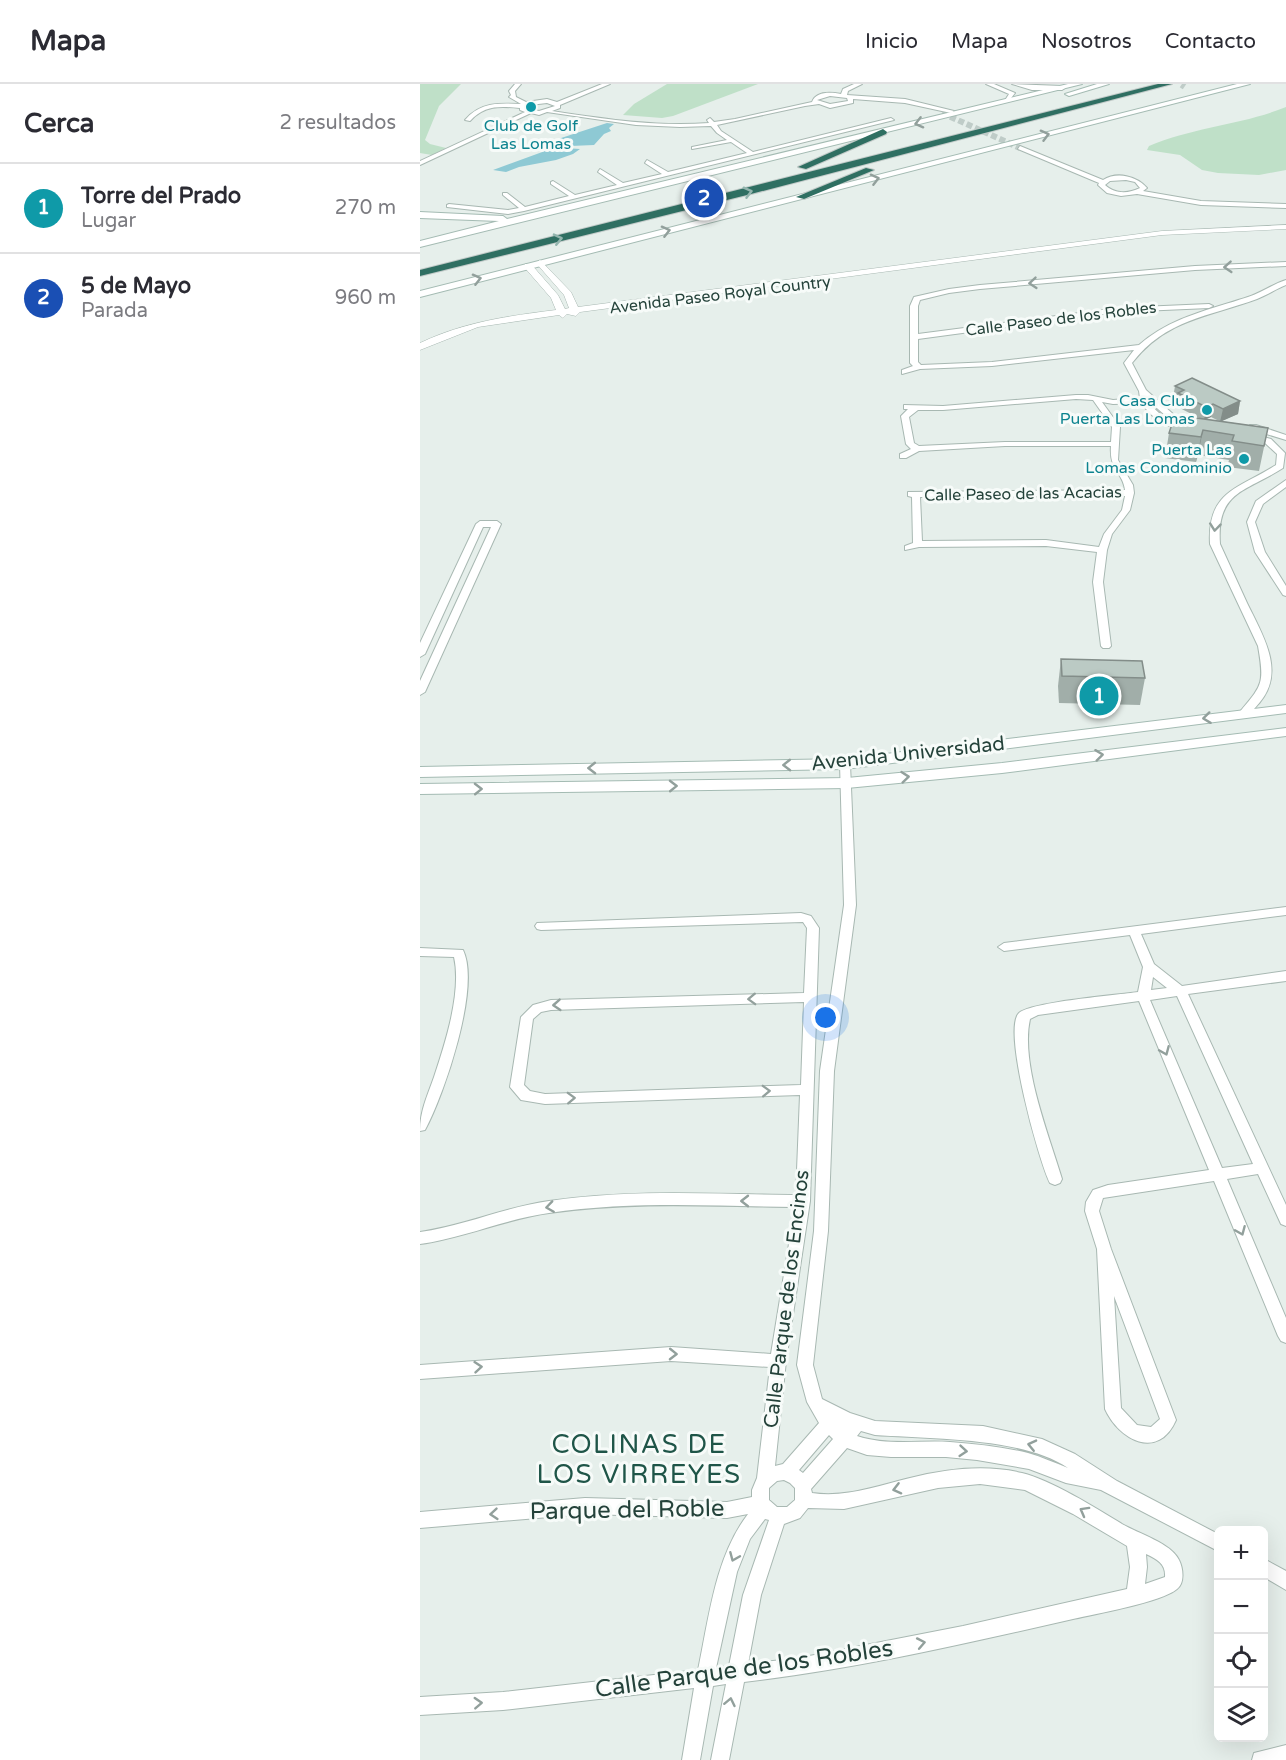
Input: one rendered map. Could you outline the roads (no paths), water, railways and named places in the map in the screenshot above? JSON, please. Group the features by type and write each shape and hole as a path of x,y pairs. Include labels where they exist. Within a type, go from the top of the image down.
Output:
{"highway":[{"path":"420,264 1140,84"},
{"path":"420,273 1168,84"},
{"path":"803,167 883,132"},
{"path":"801,197 903,157 911,150"}],"main road":[{"path":"420,244 662,183 1078,84"},
{"path":"964,111 1037,101 1105,84"},
{"path":"420,294 1246,84"},
{"path":"1072,128 1123,109 1174,98 1186,89"},
{"path":"420,215 519,219"},
{"path":"430,225 464,233"},
{"name":"Avenida Universidad","path":"420,772 845,764 1286,709"},
{"name":"Avenida Universidad","path":"420,789 847,783 1002,768 1286,732"}],"street":[{"path":"518,84 512,91 514,95 512,98 523,105 522,109 529,112"},
{"path":"420,163 529,112 554,106 607,84"},
{"path":"848,98 844,90 859,84"},
{"path":"989,84 1031,88 1066,86"},
{"path":"1015,84 1031,88"},
{"path":"514,95 554,106 637,123 711,122 816,101 830,94 839,85"},
{"path":"1001,85 1012,93 1006,101"},
{"path":"830,94 942,113"},
{"path":"816,101 830,106 848,98 905,101 951,111"},
{"path":"468,120 474,112 487,105 523,105 536,101"},
{"path":"449,206 508,212 524,209 891,120"},
{"path":"722,121 728,131 724,133"},
{"path":"711,122 719,132 724,133 753,154"},
{"path":"694,148 733,140"},
{"path":"1023,147 1105,181 1132,179 1141,183 1141,190"},
{"path":"647,162 668,174"},
{"path":"600,171 622,185"},
{"path":"1105,181 1102,187 1110,192 1122,194 1141,190 1200,203 1286,204"},
{"path":"553,183 573,197"},
{"path":"505,194 524,209"},
{"name":"Avenida Paseo Royal Country","path":"420,347 470,327 522,317 749,290 1162,233 1286,227"},
{"path":"540,263 568,294 576,312"},
{"path":"918,367 914,363 915,336 922,325 914,306 917,299 959,289 1286,264"},
{"path":"528,266 555,297 562,313"},
{"path":"1128,363 1139,347 1166,328 1188,317 1256,297 1286,282"},
{"path":"555,297 568,294"},
{"name":"Calle Paseo de los Robles","path":"1171,306 1177,307 1188,317"},
{"name":"Calle Paseo de los Robles","path":"915,336 1095,313 1171,306 1225,306"},
{"name":"Calle Paseo de los Robles","path":"922,325 952,331"},
{"path":"905,372 918,367 969,366 1139,347"},
{"path":"1104,351 1128,363 1147,400 1165,421 1198,430"},
{"path":"917,449 910,444 905,416 911,408 1076,397 1113,402 1147,400 1176,418 1192,422"},
{"path":"1096,399 1116,427 1114,460 1129,485 1130,493 1126,510 1108,534 1102,550 1098,582 1106,646"},
{"path":"1108,414 1147,400"},
{"path":"1244,714 1258,701 1268,682 1267,664 1263,646 1215,544 1213,532 1215,520 1224,501 1239,489 1280,466 1283,451 1240,429 1264,429 1286,438"},
{"path":"903,456 917,449 1005,444 1115,444"},
{"path":"1286,483 1259,503 1251,522 1260,552 1286,593"},
{"path":"1239,489 1264,498"},
{"name":"Calle Paseo de las Acacias","path":"1102,550 1046,543 913,546 913,495 1130,493"},
{"path":"420,654 480,524 496,524 420,692"},
{"path":"845,764 850,905 827,1071 821,1231 805,1365 809,1385 817,1406 831,1420 843,1439 880,1450 974,1452 1034,1462 1070,1476 1102,1482"},
{"path":"1004,947 1286,911"},
{"name":"Calle Parque de los Encinos","path":"541,926 801,917 807,919 813,928 803,1201 778,1361 765,1480"},
{"path":"1134,931 1149,967 1181,992 1286,1220"},
{"path":"420,952 459,953 462,960 460,1004 440,1077 426,1119 420,1126"},
{"path":"1149,967 1143,998 1286,1336"},
{"path":"1055,1179 1024,1066 1020,1025 1024,1016 1036,1011 1143,998 1286,976"},
{"path":"806,1090 545,1099 526,1096 517,1087 527,1017 537,1008 551,1005 810,997"},
{"path":"1104,1249 1113,1409 1119,1422 1132,1433 1153,1435 1162,1430 1168,1420 1104,1249 1092,1211 1094,1202 1098,1194 1108,1191 1262,1168"},
{"path":"420,1238 439,1236 499,1218 557,1206 598,1202 803,1201"},
{"path":"420,1372 671,1354 778,1361"},
{"path":"831,1420 858,1423 875,1428 983,1434 1042,1447 1069,1459 1102,1482 1214,1541"},
{"path":"786,1473 831,1420"},
{"path":"768,1509 794,1512 803,1492 858,1423"},
{"path":"720,1760 768,1509 760,1487 765,1480 778,1473 786,1473 799,1479 803,1492 818,1503 841,1503 939,1479 980,1476 1024,1481 1081,1509 1134,1540 1139,1559 1140,1577 1134,1594"},
{"name":"Parque del Roble","path":"420,1520 585,1506 768,1509"},
{"path":"691,1760 705,1679 728,1572 744,1533 768,1509"},
{"name":"Calle Parque de los Robles","path":"420,1706 503,1701 705,1679 799,1666 963,1635 1098,1605 1163,1588 1173,1582 1175,1572 1171,1561 1163,1553 1134,1540"},
{"path":"1268,1570 1285,1578"},
{"path":"1261,1760 1286,1754"}],"water":[{"path":"607,123 614,124 609,128 611,131 604,134 594,145 547,147 552,141"},
{"path":"565,148 580,149 556,160 519,167 506,172 493,170 545,151"}],"tunnel":[{"path":"942,113 1020,148"}],"place":[{"name":"Club de Golf Las Lomas","path":"531,107"},
{"name":"5 de Mayo","path":"704,198"},
{"name":"Casa Club Puerta Las Lomas","path":"1207,410"},
{"name":"Puerta Las Lomas Condominio","path":"1244,459"},
{"name":"Torre del Prado","path":"1099,696"}],"district":[{"name":"COLINAS DE LOS VIRREYES","path":"639,1459"}]}
